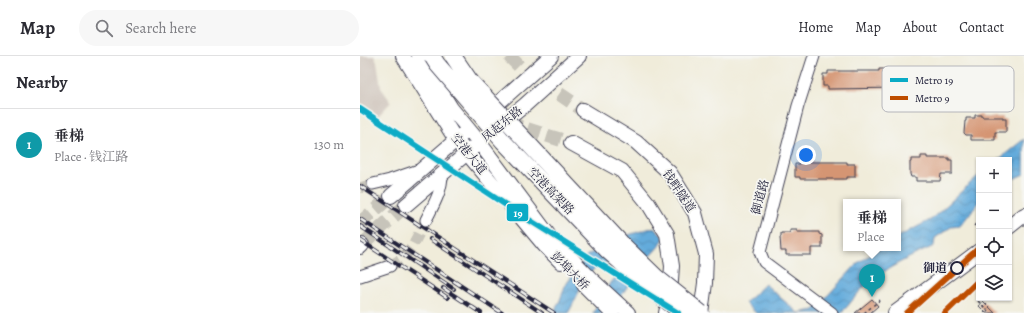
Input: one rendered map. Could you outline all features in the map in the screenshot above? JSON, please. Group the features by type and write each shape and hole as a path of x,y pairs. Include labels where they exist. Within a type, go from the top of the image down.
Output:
{"highway":[{"name":"空港高架路","path":"432,56 437,64 503,141 608,251 656,293 683,313"},
{"name":"空港高架路","path":"453,56 470,81 621,243 656,277 701,313"}],"main road":[{"name":"空港大道","path":"403,56 456,140 547,242"},
{"name":"空港大道","path":"418,56 451,108 479,142 547,242"},
{"name":"凤起东路","path":"391,196 469,130 551,56"},
{"name":"凤起东路","path":"406,205 479,142 525,105 579,56"},
{"name":"钱畔隧道","path":"583,110 636,142 670,173 695,212 706,254 705,283 701,313"},
{"path":"571,143 622,171 648,203 667,234 672,266 670,294 666,313"},
{"path":"1012,225 1024,215"},
{"path":"1012,236 1024,226"},
{"name":"彭埠大桥","path":"547,242 612,313"},
{"path":"547,242 628,313"},
{"path":"895,313 976,253"},
{"path":"910,313 976,263"}],"street":[{"name":"御道路","path":"814,56 798,106 760,252 764,262 832,313"},
{"path":"373,184 411,173 426,166"},
{"path":"426,220 439,194 442,185 442,174"},
{"path":"360,276 390,266"}],"path":[{"path":"864,313 880,300"},
{"path":"978,301 988,311"}],"shaded area":[{"path":"360,56 374,56 377,62 381,88 391,102 378,116 360,102"}],"water":[{"path":"1024,139 1024,174 1012,180 1012,157 1002,157"},
{"path":"976,178 976,206 960,226 951,227 935,238 934,246 898,263 881,274 862,289 841,313 798,313 814,310 859,262 876,251 901,251 901,235 932,219"},
{"path":"654,227 664,238 660,245 640,267 610,313 593,313 608,286 618,275 617,269 613,264 604,263 598,266 587,277 568,313 553,313 559,303 565,286 586,256 619,238"},
{"path":"765,284 798,313 756,313 745,303"}],"building":[{"path":"879,69 882,69 882,88 828,89 828,86 823,86 823,74 828,74 828,71 879,71"},
{"path":"975,115 982,115 982,117 1003,117 1003,119 1006,119 1006,132 995,132 995,140 971,140 971,135 966,135 964,133 965,121 966,118 975,118"},
{"path":"921,156 927,156 927,158 949,158 949,160 952,160 952,174 941,174 940,181 916,181 916,177 911,177 910,174 910,162 911,159 921,159"},
{"path":"800,162 847,162 847,164 855,164 855,177 847,177 847,179 800,179 800,177 795,177 795,164 800,164"},
{"path":"790,230 797,230 797,232 819,232 819,234 822,235 822,248 811,248 811,255 786,255 786,251 781,251 780,237 781,233 790,233"},
{"path":"872,299 878,306 870,313 855,313"},
{"path":"983,301 995,313 986,313 979,306"}],"tunnel":[{"path":"509,56 519,66 583,110"},
{"path":"508,121 520,127 571,143"},
{"path":"360,188 373,184"},
{"path":"360,223 391,196"},
{"path":"362,245 406,205"},
{"path":"390,266 403,258 413,245 426,220"}],"railway":[{"path":"360,186 554,313"},
{"path":"360,219 502,313"},
{"path":"360,226 454,289"},
{"path":"430,239 542,313"},
{"path":"360,240 448,298"},
{"path":"443,288 481,313"}],"metro line":[{"name":"19","path":"360,109 518,213 678,313"},
{"name":"9","path":"907,313 976,251"},
{"name":"9","path":"945,313 976,283"}],"place":[{"name":"御道","path":"957,268"},
{"name":"垂梯","path":"872,297"}]}
